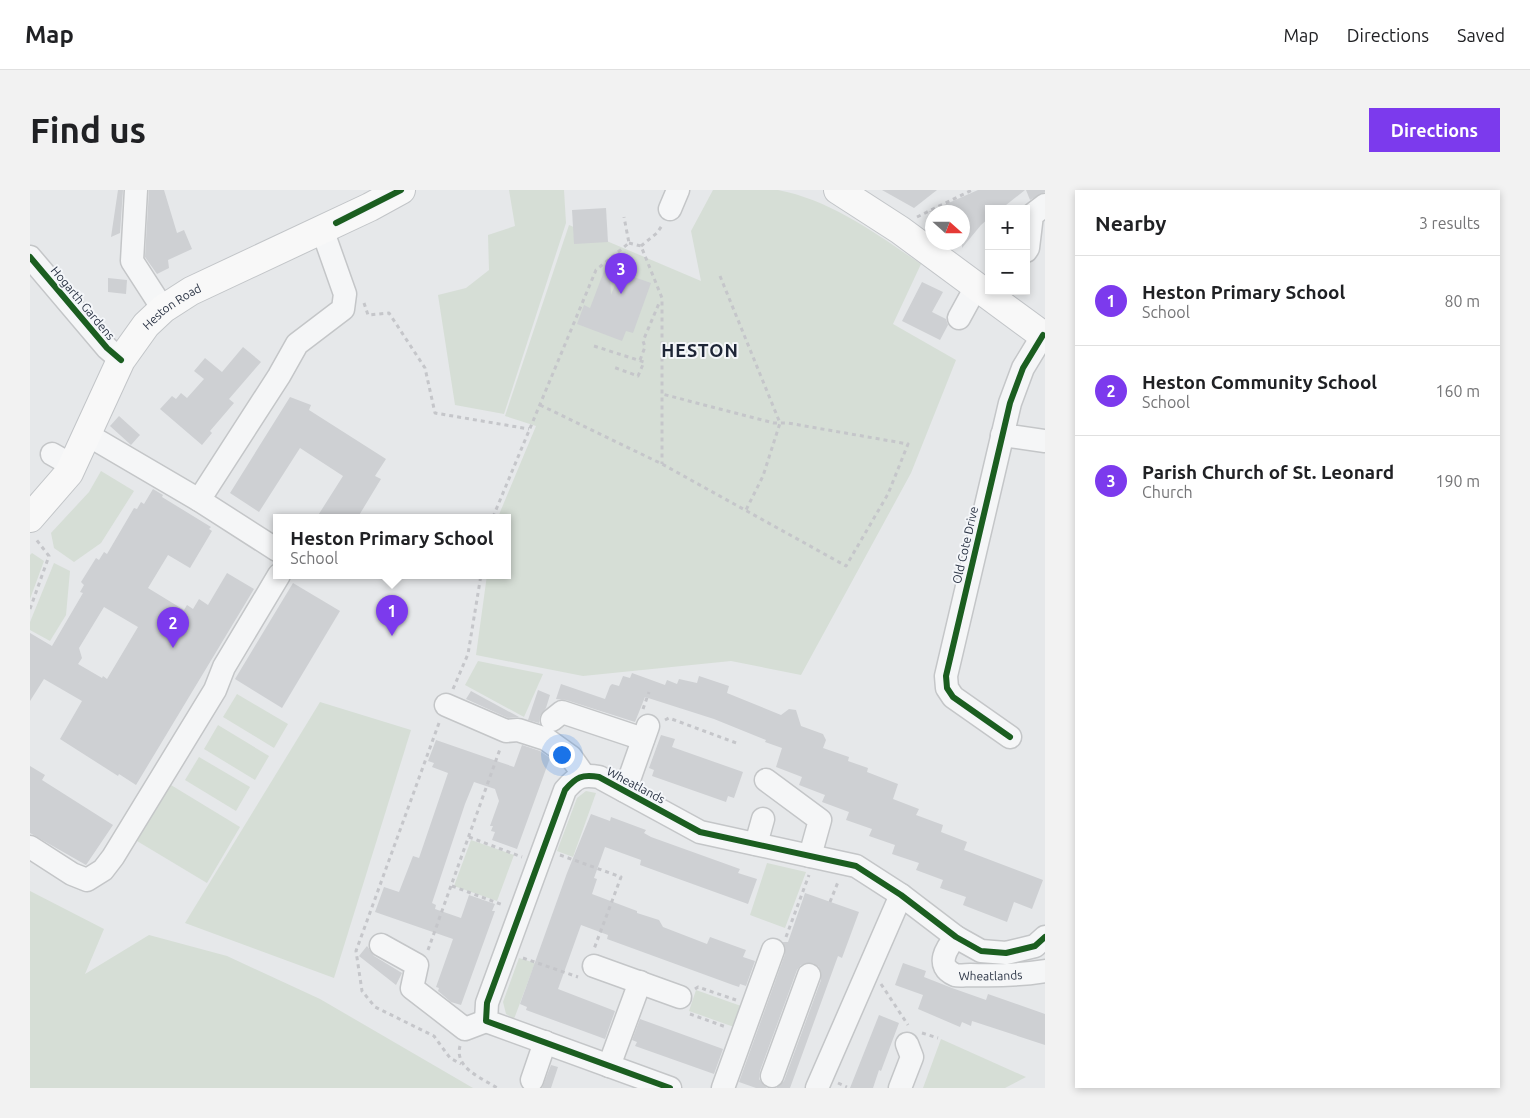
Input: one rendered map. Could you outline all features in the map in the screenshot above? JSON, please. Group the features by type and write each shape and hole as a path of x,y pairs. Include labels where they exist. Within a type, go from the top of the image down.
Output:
{"main road":[{"name":"Heston Road","path":"30,518 64,480 63,460 88,435 121,360 146,325 163,309 191,291 401,190"},
{"path":"838,190 985,289"},
{"path":"993,295 1044,336"}],"street":[{"path":"136,190 132,261 163,309"},
{"path":"1027,250 1032,215 1045,205"},
{"path":"200,500 279,376 297,344 343,309 345,294 322,229"},
{"name":"Hogarth Gardens","path":"30,257 106,348 121,360"},
{"path":"959,318 985,294"},
{"name":"Old Cote Drive","path":"1010,737 953,697 947,688 946,676 1010,403 1023,368 1044,336"},
{"path":"88,435 200,500 273,547"},
{"path":"1002,435 1045,442"},
{"path":"30,847 72,874 87,880 103,870 113,857 214,690 224,666 277,579"},
{"path":"446,705 506,731 518,730 546,739 571,756 584,774 573,780 565,790 486,1003 486,1021"},
{"path":"552,720 562,712 646,733"},
{"name":"Wheatlands","path":"625,791 646,733"},
{"name":"Wheatlands","path":"584,774 599,777 700,832 856,866 902,895 956,937 981,951 1006,953 1035,946 1045,937"},
{"path":"766,780 820,820 813,856"},
{"path":"756,844 763,819"},
{"path":"816,1088 902,895"},
{"name":"Wheatlands","path":"956,937 944,950 942,959 947,969 955,975 1008,976 1045,971"},
{"path":"381,945 417,965 412,988 465,1029 486,1021 670,1088"},
{"path":"723,1088 773,950"},
{"path":"594,966 680,997"},
{"path":"772,1076 809,975"},
{"path":"609,1066 640,982"},
{"path":"900,1088 912,1057 913,1035"},
{"path":"532,1080 546,1042"}],"path":[{"path":"900,230 923,212 972,190"},
{"path":"641,246 657,233 674,199"},
{"path":"624,217 629,243"},
{"path":"629,243 641,246"},
{"path":"494,514 596,270 629,243"},
{"path":"641,246 662,298 662,464"},
{"path":"720,276 780,423 763,476 746,510"},
{"path":"362,296 368,315 389,313 425,368 435,413 530,429"},
{"path":"640,360 645,347 643,342 662,298"},
{"path":"594,346 623,357 644,362 638,376 612,367"},
{"path":"540,405 662,464 846,566 888,494 908,444 780,423 662,394"},
{"path":"30,609 49,556 44,548"},
{"path":"480,579 468,654 446,705 356,951 362,991 375,1007 434,1036 450,1058 497,1088"},
{"path":"646,733 669,718 739,744"},
{"path":"417,965 429,949 506,731"},
{"path":"469,837 621,877 594,948 594,966 582,978 506,952"},
{"path":"773,950 787,936 813,856"},
{"path":"452,886 520,912"},
{"path":"867,972 876,977 913,1035 938,1038"},
{"path":"743,1033 688,1013 680,997 698,987 753,1006"},
{"path":"461,1064 458,1054 465,1029"}],"shaded area":[{"path":"509,190 564,190 566,223 504,414 455,405 438,295 466,288 489,270 488,235 515,226"},
{"path":"713,190 778,190 798,195 835,210 921,264 893,324 956,360 911,473 801,675 731,661 583,676 476,655 486,579 511,579 511,514 499,514 536,426 505,416 569,225 701,281 691,231"},
{"path":"101,471 134,491 101,543 74,562 54,548 51,533 89,492"},
{"path":"32,553 44,561 30,599 30,555"},
{"path":"54,563 70,571 66,615 50,641 30,630 30,622"},
{"path":"478,661 543,674 524,717 465,685"},
{"path":"237,694 288,724 274,748 223,717"},
{"path":"320,702 411,730 334,978 185,923"},
{"path":"218,725 269,756 255,780 204,749"},
{"path":"199,757 250,787 236,811 185,780"},
{"path":"166,782 240,827 207,883 132,838"},
{"path":"586,791 596,793 573,857 557,851 577,798"},
{"path":"471,840 514,855 497,901 454,886"},
{"path":"767,863 806,872 785,928 750,915"},
{"path":"30,891 104,929 85,974 149,935 227,956 320,999 473,1088 30,1088"},
{"path":"519,958 535,963 514,1019 506,1014 503,1002"},
{"path":"696,990 741,1006 734,1027 689,1011"},
{"path":"941,1039 1026,1077 1005,1088 923,1088"}],"building":[{"path":"118,190 123,190 120,233 111,237"},
{"path":"149,190 164,190 177,233 184,230 192,249 168,260 169,268 157,274 145,257"},
{"path":"882,190 937,190 914,208"},
{"path":"978,190 1025,190 1006,205 985,205 985,222 970,238 970,205 944,205"},
{"path":"1026,190 1045,190 1045,192 1030,200"},
{"path":"606,208 608,242 574,244 572,210"},
{"path":"609,258 611,295 620,272 651,283 633,333 626,331 622,341 577,324 584,305 590,308"},
{"path":"108,278 127,280 126,294 108,292"},
{"path":"922,282 943,292 932,312 946,319 948,325 940,340 902,321"},
{"path":"243,347 261,362 229,399 234,403 210,431 212,433 202,445 160,409 172,396 176,399 181,393 187,398 204,379 194,371 205,358 222,372"},
{"path":"290,397 311,405 309,410 386,459 375,476 381,479 360,514 319,514 343,476 300,448 259,512 230,493"},
{"path":"119,416 140,435 131,445 110,426"},
{"path":"153,489 163,495 162,497 211,527 209,529 212,531 190,568 168,555 148,588 184,610 187,605 193,609 199,599 208,605 227,573 254,589 136,785 119,774 118,776 60,739 82,701 44,679 30,701 30,633 52,646 83,593 80,592 84,585 81,582 96,558 99,560 104,552 107,554 134,508 137,509 141,502 144,504","holes":["104,607 138,627 107,679 78,664 82,658 79,648"]},
{"path":"293,583 340,611 282,708 235,679"},
{"path":"632,673 665,685 667,680 677,684 679,679 697,683 699,676 729,686 727,693 781,715 789,709 796,710 801,726 823,734 826,740 823,748 849,757 848,761 868,768 867,772 898,784 893,799 919,809 916,815 943,825 941,832 967,842 964,850 1043,880 1032,909 1014,902 1007,922 963,905 966,897 940,888 943,880 916,870 919,863 892,854 895,845 869,836 872,829 846,820 849,812 822,802 825,795 799,785 802,777 776,767 782,748 765,742 766,740 714,719 645,697 635,722 566,700 556,699 561,684 605,699 612,684 619,686 623,676 630,678"},
{"path":"538,690 550,695 546,708 540,716 539,723 528,720"},
{"path":"471,691 519,717 508,718 466,699"},
{"path":"661,735 675,739 672,747 743,772 734,798 728,796 726,802 652,776 654,770 649,768"},
{"path":"436,740 514,767 522,745 540,751 550,758 517,849 492,840 495,832 491,831 493,826 490,826 499,801 495,789 474,782 465,804 432,903 436,905 435,909 461,918 469,895 495,904 492,911 495,911 461,1005 451,1002 436,987 453,939 375,912 384,887 399,892 413,856 419,858 448,773 432,767 434,763 428,761"},
{"path":"30,766 45,775 42,780 113,825 86,865 30,833"},
{"path":"591,814 610,821 611,817 646,830 644,833 651,837 740,869 738,873 757,879 748,904 640,865 641,860 605,847 594,878 597,879 592,894 659,920 663,927 707,944 710,937 746,950 743,957 755,961 746,986 740,984 739,987 733,985 607,939 608,935 581,925 558,989 615,1011 605,1039 526,1010 527,1007 520,1004 567,873"},
{"path":"805,893 859,912 842,958 838,956 790,1088 776,1088 784,1081 821,980 819,967 813,963 801,965 797,970 760,1071 759,1079 767,1088 756,1088 739,1082 785,954 783,942 788,942"},
{"path":"367,946 374,956 402,973 396,985 359,956"},
{"path":"903,963 926,971 924,977 952,988 986,1000 988,994 1045,1014 1045,1045 972,1021 971,1026 962,1022 960,1027 918,1009 923,995 895,985"},
{"path":"879,1015 899,1023 881,1071 879,1070 873,1088 850,1088"},
{"path":"640,1019 723,1049 714,1074 635,1046 637,1042 632,1040"},
{"path":"551,1065 558,1067 551,1088 542,1088"}],"cycle path":[{"path":"336,223 401,190"},
{"path":"30,257 107,348 121,360"},
{"path":"1010,737 953,697 947,688 946,676 1010,403 1023,368 1043,335"},
{"path":"670,1088 486,1021 487,1003 565,790 573,782 584,776 599,777 700,832 856,866 901,895 956,937 981,951 1006,953 1035,946 1045,937"}],"place":[{"name":"Parish Church of St. Leonard","path":"621,294"},
{"name":"Heston Primary School","path":"392,636"},
{"name":"Heston Community School","path":"173,648"}],"district":[{"name":"HESTON","path":"700,350"}]}
